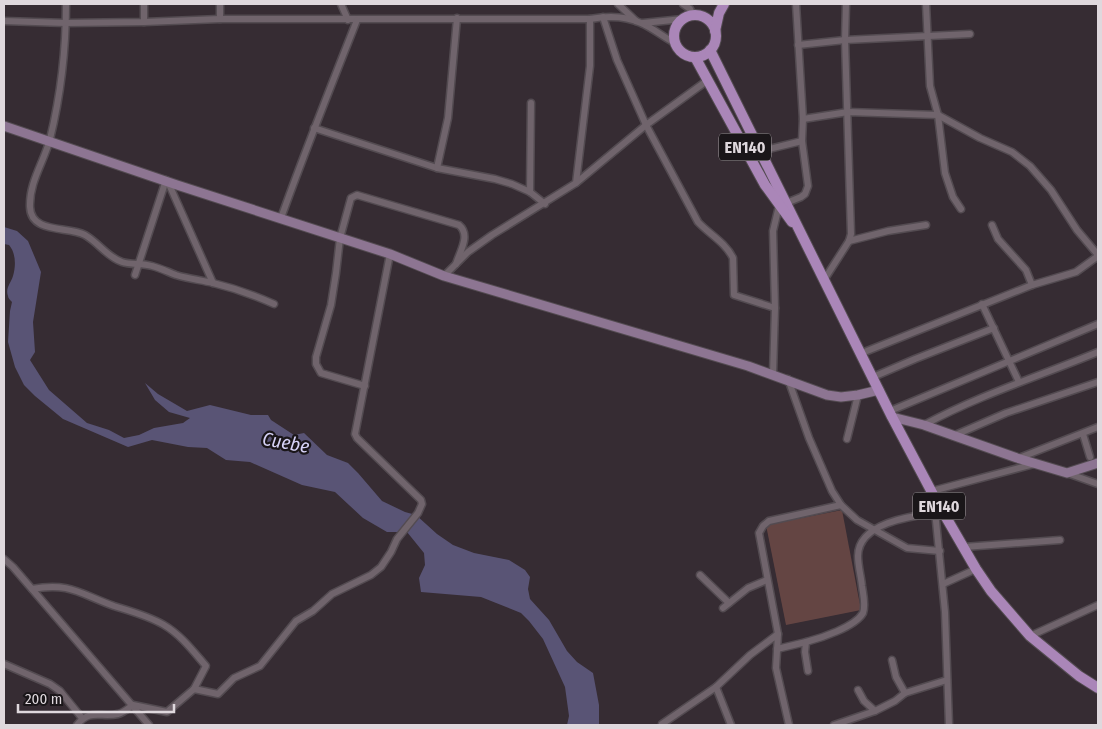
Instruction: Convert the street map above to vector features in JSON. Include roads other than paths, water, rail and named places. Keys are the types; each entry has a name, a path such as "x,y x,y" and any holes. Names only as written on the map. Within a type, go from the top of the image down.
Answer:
{"main road":[{"path":"675,43 675,30 682,20 704,14 724,4"},
{"path":"696,57 706,53 714,44 719,13 724,4"},
{"path":"695,16 706,18 712,24 715,32"},
{"name":"EN140","path":"675,43 683,53 696,57 765,185 783,204"},
{"name":"EN140","path":"710,50 761,151 783,204 801,232 891,414 976,568 991,590 1030,636 1079,676 1098,688"},
{"path":"4,126 390,254 444,276 773,374 826,395 841,397 880,390"},
{"path":"891,414 1034,464 1067,473 1098,463"}],"street":[{"path":"66,4 65,57 60,97 50,142 32,186 30,208 32,217 38,224 85,235 103,251 123,262 153,266 177,275 248,293 274,304"},
{"path":"144,4 144,22"},
{"path":"220,4 220,19"},
{"path":"341,4 348,20"},
{"path":"618,4 639,22 675,43"},
{"path":"683,4 695,16"},
{"path":"773,374 775,308 773,231 783,204 805,194 808,186 802,141 803,119 796,4"},
{"path":"824,280 849,241 851,234 845,40 848,4"},
{"path":"926,4 930,86 938,115 946,173 953,197 961,209"},
{"path":"4,21 66,23 220,19 590,19 603,16 639,22 682,20"},
{"path":"603,16 617,60 646,125 698,222 712,233 730,252 733,258 734,295 775,308"},
{"path":"437,168 448,118 457,18"},
{"path":"576,184 590,66 590,19"},
{"path":"281,218 314,128 340,67 356,20"},
{"path":"798,45 845,40 970,34"},
{"path":"444,276 468,252 510,223 576,184 646,125 708,80"},
{"path":"530,192 531,103"},
{"path":"803,119 848,112 938,115 980,138 1012,152 1030,166 1052,190 1078,230 1098,255 1076,272 1032,285 862,353"},
{"path":"314,128 437,168 512,184 530,192 545,204"},
{"path":"761,151 802,141"},
{"path":"135,275 167,181"},
{"path":"167,181 214,283"},
{"path":"365,386 321,372 316,364 331,305 340,238 351,198 357,195 459,225 465,232 465,237 456,264"},
{"path":"849,241 888,231 926,225"},
{"path":"992,225 998,239 1026,270 1032,285"},
{"path":"194,689 218,694 234,678 260,666 296,621 313,611 332,594 371,575 381,567 397,539 418,513 422,504 421,500 355,434 390,254"},
{"path":"982,304 1019,382"},
{"path":"891,414 1098,324"},
{"path":"873,377 915,358 994,328"},
{"path":"924,425 947,412 1098,352"},
{"path":"788,379 813,447 832,491 841,505 857,520 907,548 940,550"},
{"path":"953,436 1006,413 1098,382"},
{"path":"847,439 858,395"},
{"path":"1017,458 1098,427"},
{"path":"1083,434 1090,457"},
{"path":"949,725 943,584 934,495 1034,464"},
{"path":"1067,473 1098,484"},
{"path":"789,725 776,668 778,634 759,533 762,526 769,521 841,505"},
{"path":"777,649 818,639 857,621 864,611 857,554 863,539 874,528 916,515 935,513"},
{"path":"964,547 1060,540"},
{"path":"4,558 13,566 149,725"},
{"path":"943,584 976,568"},
{"path":"700,575 729,603"},
{"path":"722,608 748,588 767,580"},
{"path":"32,589 57,586 80,591 163,625 189,646 206,666 194,689 167,712 133,706 119,714 90,714 82,718 77,725"},
{"path":"1030,636 1098,605"},
{"path":"662,724 716,687 750,655 778,634"},
{"path":"806,642 805,652 808,671"},
{"path":"892,660 896,677 905,692"},
{"path":"4,664 50,684 66,697 82,718"},
{"path":"834,725 875,711 895,701 905,692 947,680"},
{"path":"716,687 731,725"},
{"path":"858,690 864,701 875,711"}],"water":[{"name":"Cuebe","path":"4,227 17,231 28,241 41,272 33,322 35,352 30,360 49,390 87,423 109,430 124,438 139,435 154,428 183,423 190,418 169,412 155,400 145,383 158,394 187,411 210,405 251,415 268,415 271,420 294,435 304,433 327,455 348,463 382,501 416,515 437,534 453,545 474,553 509,560 525,570 530,577 528,589 530,599 549,620 567,651 577,662 593,673 599,705 599,725 567,725 569,716 565,687 543,639 521,613 481,597 421,592 419,578 425,565 424,553 407,532 387,532 363,518 335,492 302,485 250,462 226,460 207,448 188,447 152,440 128,447 63,419 35,396 24,385 15,367 8,342 12,302 8,298 7,290 13,276 15,264 11,248 9,245 4,244"}]}
